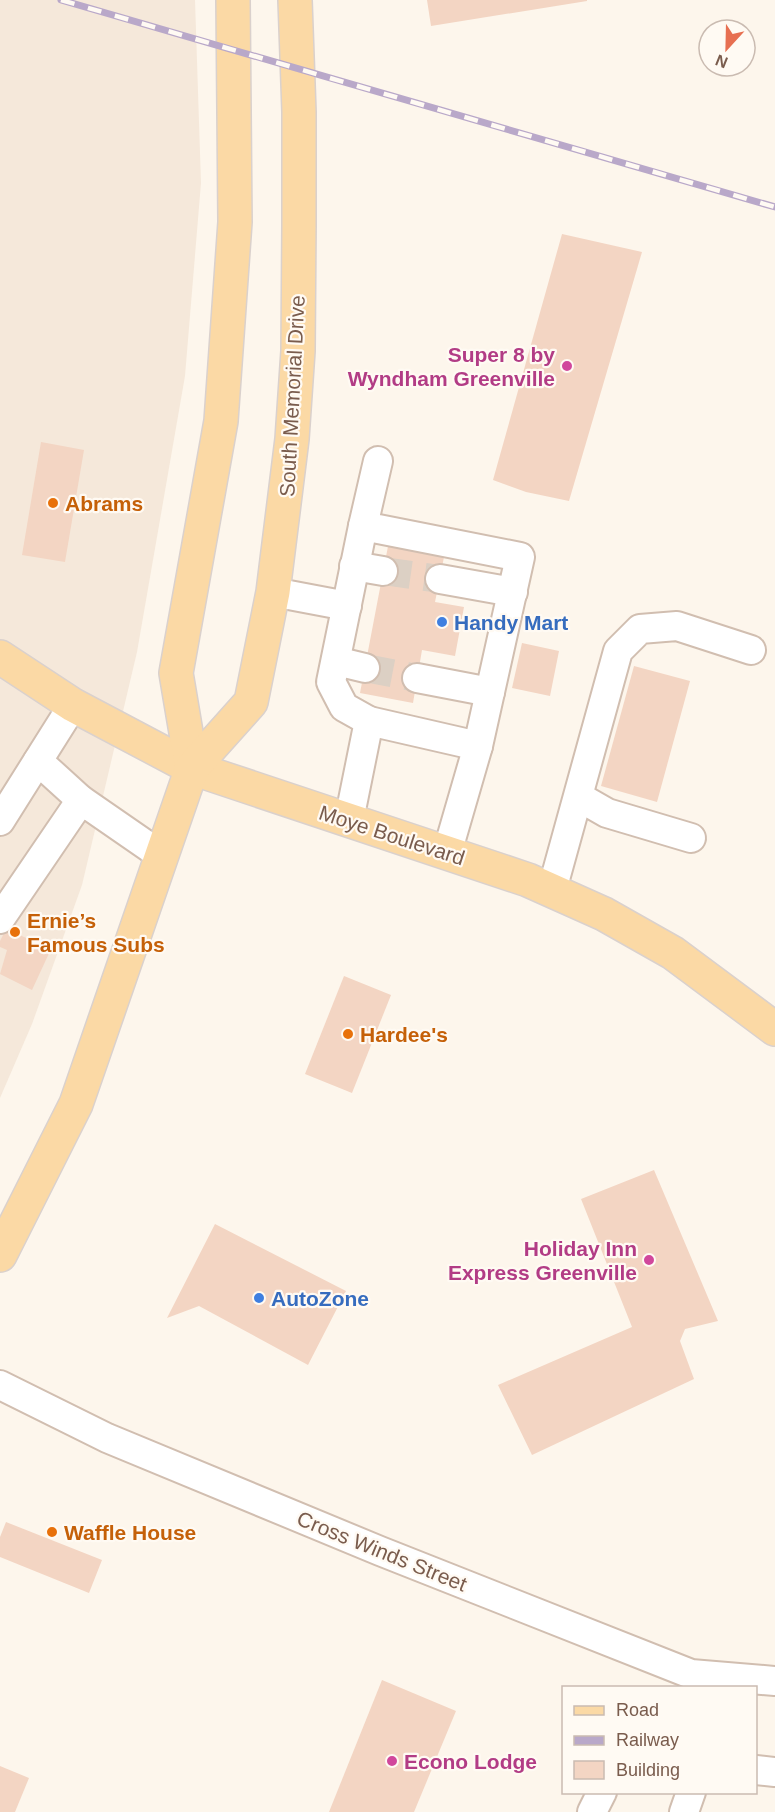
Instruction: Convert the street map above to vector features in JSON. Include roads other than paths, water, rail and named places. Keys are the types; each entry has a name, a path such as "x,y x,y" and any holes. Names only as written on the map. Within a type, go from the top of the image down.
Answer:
{"main road":[{"name":"South Memorial Drive","path":"192,768 176,673 221,421 235,222 233,0"},
{"name":"South Memorial Drive","path":"0,1254 76,1104 192,768 251,702 273,592 292,439 298,351 299,112 295,0"},
{"name":"Moye Boulevard","path":"0,657 73,705 192,768 552,890 604,914 673,953 775,1029"}],"street":[{"path":"378,460 331,682 344,707 369,722 478,746"},
{"path":"363,526 520,557 478,746 447,853"},
{"path":"354,566 383,571"},
{"path":"440,579 513,592"},
{"path":"273,592 347,606"},
{"path":"552,890 618,651 640,629 677,626 751,650"},
{"path":"336,661 365,668"},
{"path":"417,678 490,692"},
{"path":"0,821 73,705"},
{"path":"349,820 369,722"},
{"path":"38,761 81,801 162,856"},
{"path":"579,797 607,813 691,838"},
{"path":"0,919 81,801"},
{"name":"Cross Winds Street","path":"0,1385 98,1434 380,1551 691,1674 775,1681"},
{"path":"757,1770 775,1772"},
{"path":"592,1812 601,1794"},
{"path":"684,1812 690,1794"}],"tunnel":[{"path":"383,571 440,579"},
{"path":"365,668 417,678"}],"railway":[{"path":"61,0 775,207"}],"place":[{"name":"Super 8 by Wyndham Greenville","path":"567,366"},
{"name":"Abrams","path":"53,503"},
{"name":"Handy Mart","path":"442,622"},
{"name":"Ernie’s Famous Subs","path":"15,932"},
{"name":"Hardee's","path":"348,1034"},
{"name":"Holiday Inn Express Greenville","path":"649,1260"},
{"name":"AutoZone","path":"259,1298"},
{"name":"Waffle House","path":"52,1532"},
{"name":"Econo Lodge","path":"392,1761"}]}
